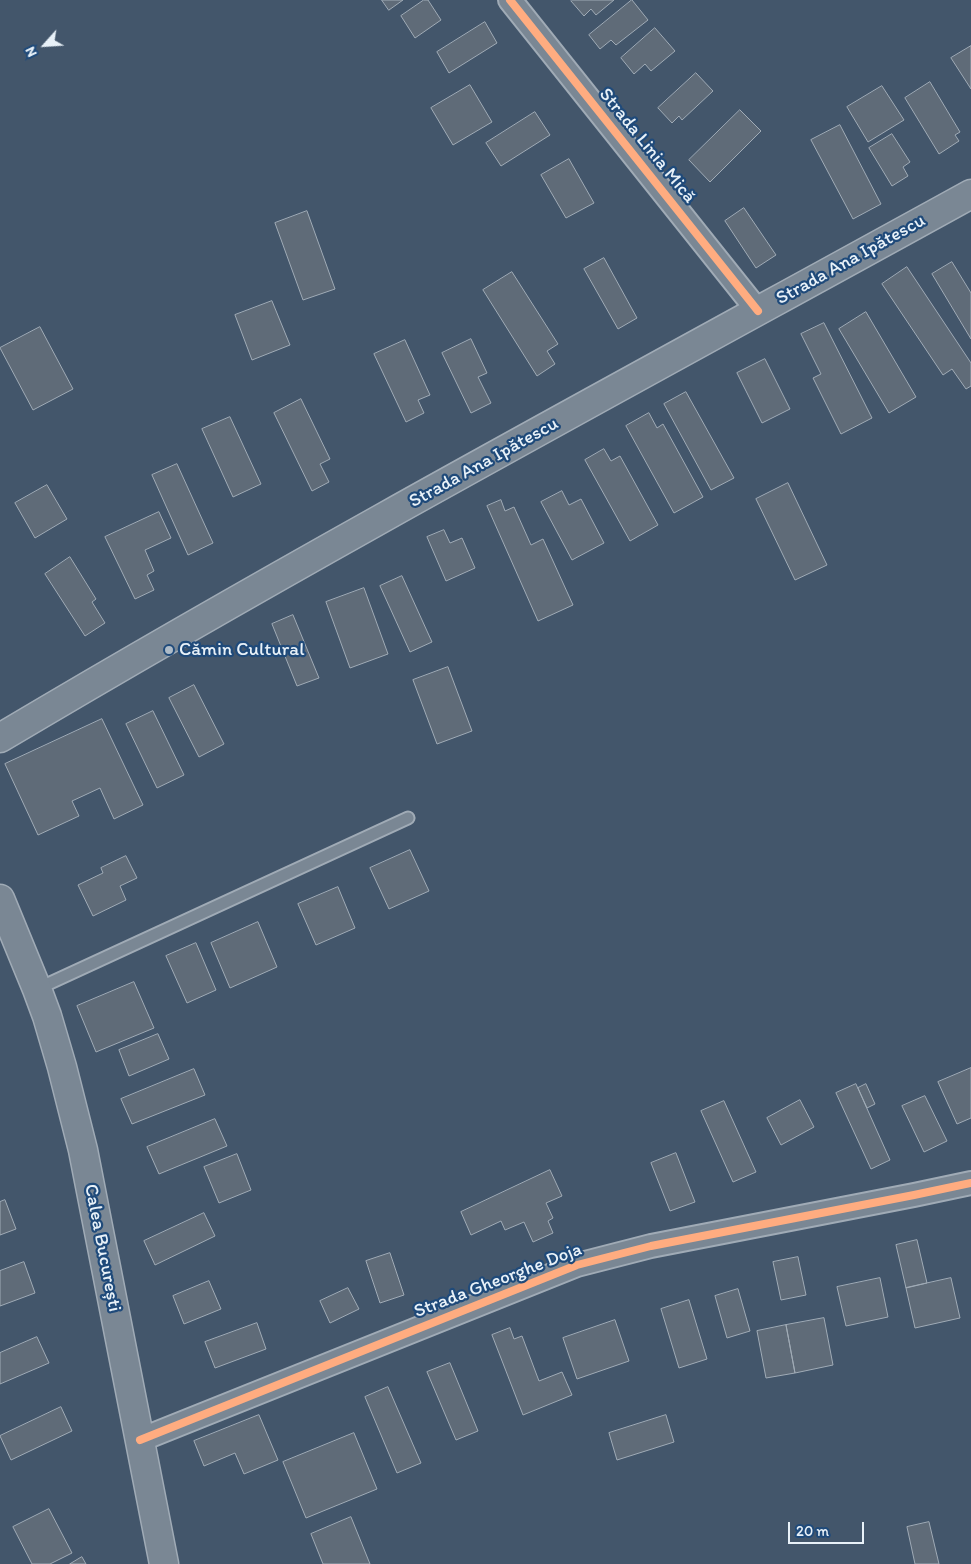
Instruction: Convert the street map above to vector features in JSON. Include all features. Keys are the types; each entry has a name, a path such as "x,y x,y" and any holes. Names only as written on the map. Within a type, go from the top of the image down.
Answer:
{"main road":[{"name":"Strada Ana Ipătescu","path":"0,738 338,543 971,194"},
{"name":"Calea București","path":"0,899 37,989 62,1067 83,1150 164,1564"},
{"name":"Calea București","path":"0,915 16,939"}],"street":[{"name":"Strada Linia Mică","path":"510,0 758,311"},
{"name":"Strada Gheorghe Doja","path":"140,1440 577,1265 651,1246 914,1196 971,1183"}],"lane":[{"path":"37,989 408,818"}],"building":[{"path":"382,0 403,0 389,10"},
{"path":"424,0 428,0 441,20 415,38 401,16"},
{"path":"572,0 614,0 596,15 591,9 584,16"},
{"path":"632,0 648,20 616,45 611,40 600,49 589,35"},
{"path":"485,22 497,43 449,73 437,52"},
{"path":"655,28 675,51 651,71 645,64 634,74 621,58"},
{"path":"971,46 971,89 951,58"},
{"path":"696,73 713,91 682,120 679,116 672,123 658,108"},
{"path":"930,82 960,132 955,135 959,141 939,154 905,98"},
{"path":"470,85 492,122 453,145 431,108"},
{"path":"882,86 904,120 868,142 847,107"},
{"path":"740,110 761,131 710,182 689,160"},
{"path":"535,112 550,135 501,166 486,143"},
{"path":"840,125 881,204 853,219 811,140"},
{"path":"892,134 910,162 903,167 908,176 892,186 869,148"},
{"path":"569,159 594,203 566,218 541,175"},
{"path":"744,208 776,255 756,268 725,221"},
{"path":"307,211 335,289 303,300 275,223"},
{"path":"604,258 637,318 618,329 584,269"},
{"path":"952,262 971,293 971,339 932,274"},
{"path":"907,267 971,363 971,386 966,389 952,369 943,375 882,284"},
{"path":"512,272 558,344 547,351 555,364 537,376 483,290"},
{"path":"272,301 290,345 252,360 235,315"},
{"path":"866,312 916,397 889,413 839,329"},
{"path":"824,323 872,418 841,434 813,378 821,374 801,334"},
{"path":"40,327 73,389 33,410 0,348"},
{"path":"471,339 487,373 478,377 491,403 471,413 442,353"},
{"path":"405,340 430,395 418,400 424,413 406,422 374,354"},
{"path":"765,359 790,409 762,423 737,373"},
{"path":"686,392 734,478 711,490 664,404"},
{"path":"301,399 330,459 320,464 329,482 312,491 274,413"},
{"path":"649,413 657,428 663,424 703,497 674,513 626,426"},
{"path":"230,417 261,484 233,497 202,429"},
{"path":"604,449 611,461 620,456 658,525 630,541 585,460"},
{"path":"177,464 213,543 188,555 152,475"},
{"path":"788,483 827,565 795,580 756,499"},
{"path":"47,485 67,519 35,538 15,503"},
{"path":"562,491 569,505 581,499 604,543 572,560 541,502"},
{"path":"501,500 505,511 514,507 531,545 543,539 573,605 538,621 487,506"},
{"path":"159,512 171,538 145,550 154,571 147,575 154,590 135,599 105,537"},
{"path":"444,530 450,543 462,538 475,568 446,581 427,537"},
{"path":"70,557 96,599 92,602 105,623 85,636 45,574"},
{"path":"402,576 432,642 410,652 380,586"},
{"path":"364,588 388,654 350,668 326,602"},
{"path":"293,615 319,678 297,686 272,624"},
{"path":"448,667 472,731 437,744 413,680"},
{"path":"194,685 224,744 199,757 169,698"},
{"path":"153,711 184,775 157,788 126,724"},
{"path":"102,719 143,805 114,819 100,788 72,801 79,816 38,835 5,764"},
{"path":"410,850 429,891 389,909 370,868"},
{"path":"126,856 137,878 120,886 126,900 93,916 78,885 103,873 101,868"},
{"path":"338,887 355,928 316,945 298,904"},
{"path":"258,922 277,967 230,988 211,943"},
{"path":"196,943 216,990 187,1003 166,956"},
{"path":"134,982 154,1028 96,1052 77,1006"},
{"path":"158,1034 169,1059 129,1076 119,1050"},
{"path":"971,1068 971,1118 957,1124 938,1082"},
{"path":"194,1069 205,1095 132,1124 121,1099"},
{"path":"856,1084 890,1160 871,1169 836,1093"},
{"path":"866,1084 875,1104 867,1108 858,1088"},
{"path":"925,1096 947,1141 924,1152 902,1106"},
{"path":"800,1100 814,1127 781,1145 767,1118"},
{"path":"724,1101 756,1172 733,1182 701,1111"},
{"path":"215,1119 227,1146 159,1174 147,1147"},
{"path":"676,1153 695,1202 670,1211 651,1163"},
{"path":"237,1154 251,1190 219,1203 204,1167"},
{"path":"550,1170 562,1196 546,1203 553,1218 548,1221 553,1233 533,1242 524,1222 505,1230 501,1221 471,1235 461,1212"},
{"path":"5,1200 16,1229 0,1235 0,1202"},
{"path":"204,1213 215,1236 155,1265 144,1241"},
{"path":"917,1240 927,1283 906,1288 896,1245"},
{"path":"390,1253 404,1295 380,1303 366,1261"},
{"path":"798,1257 806,1295 781,1300 773,1262"},
{"path":"24,1262 35,1293 0,1306 0,1271"},
{"path":"880,1278 888,1317 846,1326 837,1287"},
{"path":"951,1278 960,1318 915,1328 906,1288"},
{"path":"209,1281 221,1309 184,1324 173,1296"},
{"path":"348,1288 359,1309 330,1323 320,1301"},
{"path":"738,1289 750,1331 727,1338 715,1296"},
{"path":"689,1300 707,1359 679,1368 661,1309"},
{"path":"824,1318 833,1365 795,1373 786,1325"},
{"path":"615,1320 629,1361 577,1379 563,1338"},
{"path":"257,1323 266,1349 215,1368 205,1342"},
{"path":"786,1325 795,1373 766,1378 757,1331"},
{"path":"510,1328 514,1339 522,1336 539,1381 562,1372 572,1395 523,1415 492,1335"},
{"path":"37,1337 49,1363 0,1384 0,1353"},
{"path":"450,1363 478,1431 456,1440 427,1372"},
{"path":"388,1387 421,1463 397,1473 365,1397"},
{"path":"61,1407 72,1431 11,1460 0,1436"},
{"path":"259,1415 278,1460 244,1474 235,1453 204,1466 194,1441"},
{"path":"666,1415 674,1442 617,1460 609,1433"},
{"path":"354,1433 377,1489 306,1518 283,1462"},
{"path":"49,1509 72,1553 50,1564 32,1564 13,1527"},
{"path":"351,1517 370,1564 323,1564 311,1534"},
{"path":"929,1522 939,1564 915,1564 907,1527"},
{"path":"82,1557 86,1564 70,1564"}],"cycle path":[{"path":"510,0 758,311"},
{"path":"140,1440 577,1265 651,1246 971,1183"}],"place":[{"name":"Cămin Cultural","path":"169,650"}]}
